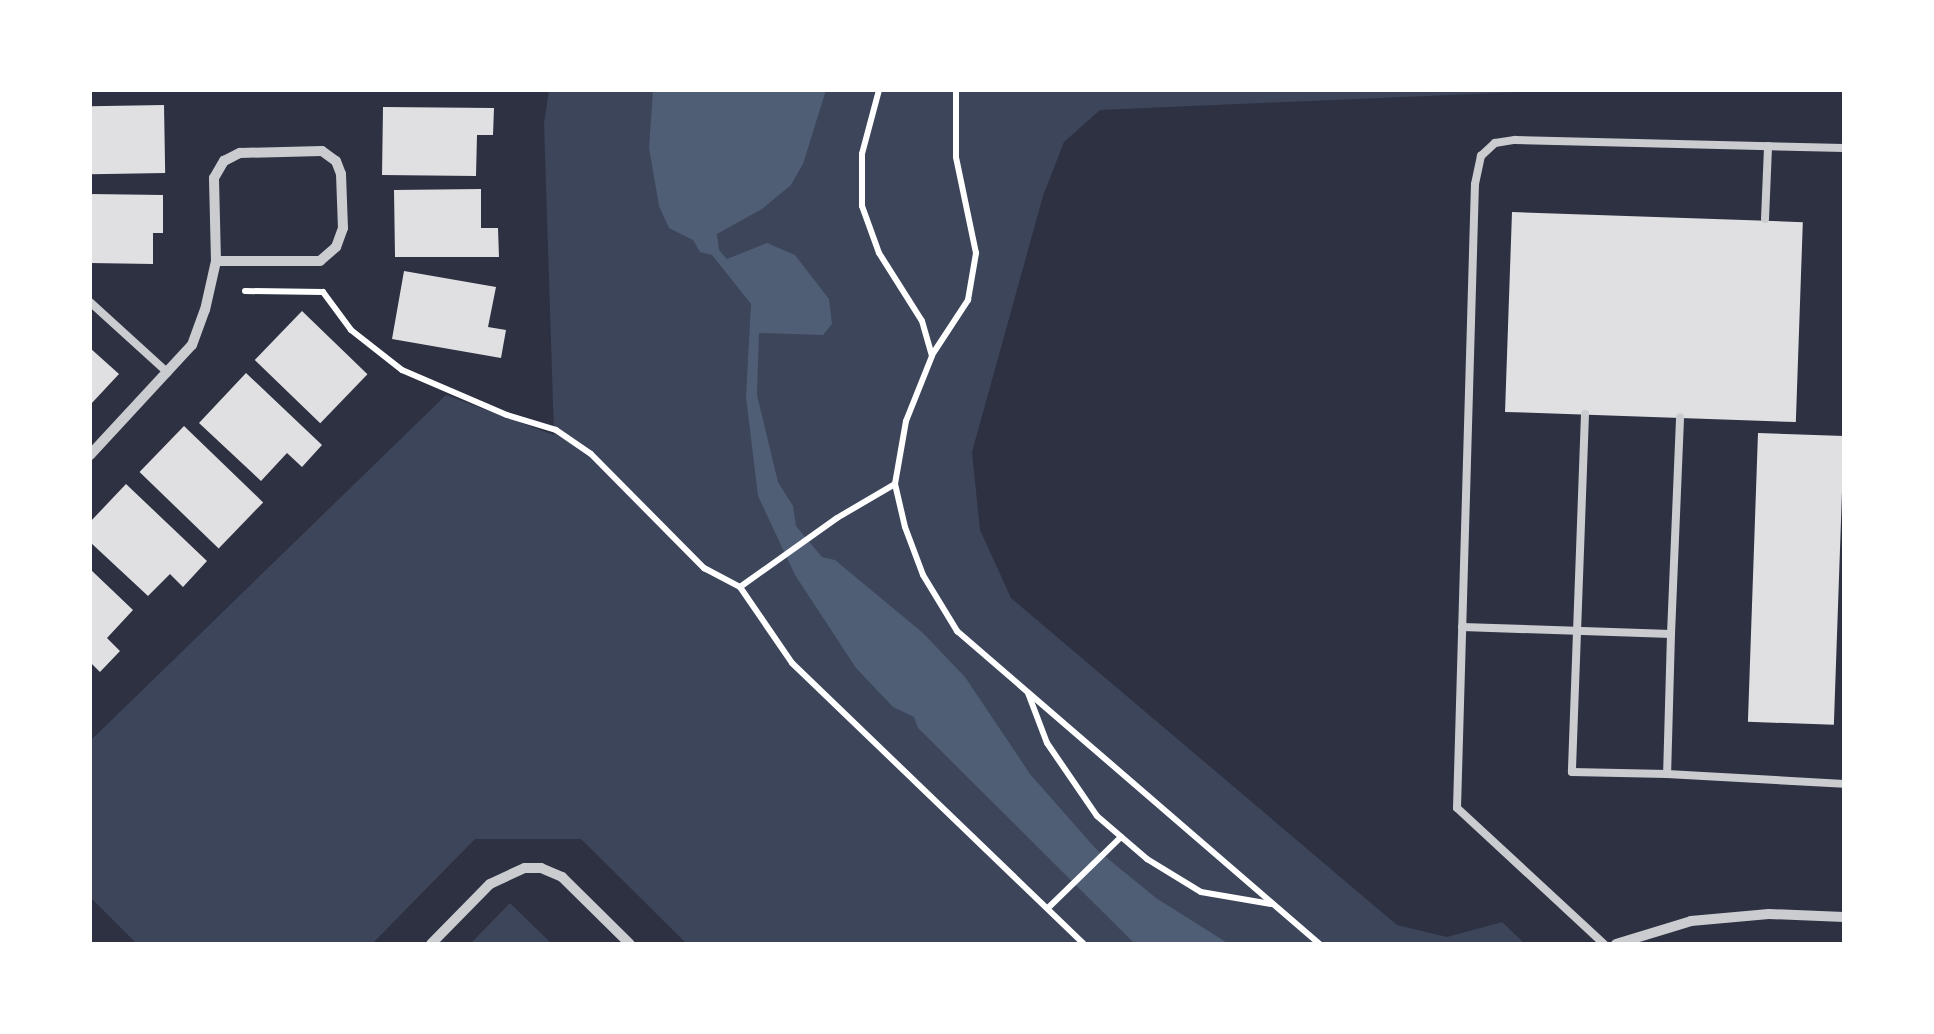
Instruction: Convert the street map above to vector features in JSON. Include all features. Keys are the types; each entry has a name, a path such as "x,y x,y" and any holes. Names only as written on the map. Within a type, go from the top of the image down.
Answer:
{"street":[{"path":"90,455 192,345 206,310 216,262 213,191 224,161 240,153 322,151 336,161 341,174 343,228 336,247 320,261 216,262"},
{"path":"431,944 490,884 524,868 541,868 562,877 630,944"},
{"path":"1616,944 1691,921 1770,914 1844,917"}],"lane":[{"path":"1604,944 1458,808 1475,184 1481,156 1495,144 1515,140 1844,148"},
{"path":"1766,219 1768,146"},
{"path":"90,302 169,374"},
{"path":"1585,414 1572,772 1844,784"},
{"path":"1667,774 1680,416"},
{"path":"1462,627 1671,634"}],"path":[{"path":"879,90 862,154 862,206 880,254 922,321 932,356"},
{"path":"956,90 956,156 976,254 968,300 932,356 906,421 895,484 904,527 939,606 957,631 1320,944"},
{"path":"245,291 323,292 351,330 402,370 507,415 556,430 591,454 704,568 740,587 792,663 1084,944"},
{"path":"740,587 836,518 895,484"},
{"path":"1028,692 1047,743 1097,816 1121,837 1201,892 1275,905"},
{"path":"1048,908 1121,837"}],"shaded area":[{"path":"549,90 1566,90 1100,110 1064,142 1043,196 972,452 980,530 1011,598 1397,925 1447,937 1502,922 1525,944 687,944 581,839 475,839 372,944 137,944 90,897 90,741 446,395 554,435 544,123"},
{"path":"653,90 826,90 803,164 791,185 762,209 717,234 719,250 727,259 767,243 795,255 829,299 832,324 823,335 759,333 757,395 778,482 793,506 796,526 822,557 835,560 923,633 965,677 1030,774 1096,849 1156,898 1229,944 1135,944 918,728 914,717 893,707 856,668 795,575 758,496 746,397 751,304 712,255 700,252 693,240 669,228 659,206 649,148"},
{"path":"510,903 552,944 470,944"}],"building":[{"path":"164,105 165,173 91,174 90,106"},
{"path":"383,107 494,108 493,135 477,135 476,176 382,175"},
{"path":"481,189 481,228 498,228 499,257 395,257 394,190"},
{"path":"90,194 163,195 163,233 153,233 153,264 90,263"},
{"path":"1512,212 1803,222 1796,422 1505,412"},
{"path":"404,271 496,287 488,327 506,330 501,358 392,339"},
{"path":"302,311 367,374 320,423 255,360"},
{"path":"90,348 119,374 90,405"},
{"path":"246,373 322,445 302,467 287,453 261,481 199,423"},
{"path":"184,426 263,502 219,548 140,472"},
{"path":"1758,433 1844,436 1834,725 1748,722"},
{"path":"126,484 207,561 183,587 170,574 148,596 90,542 90,522"},
{"path":"90,569 133,610 107,638 120,651 100,672 90,662"}]}
